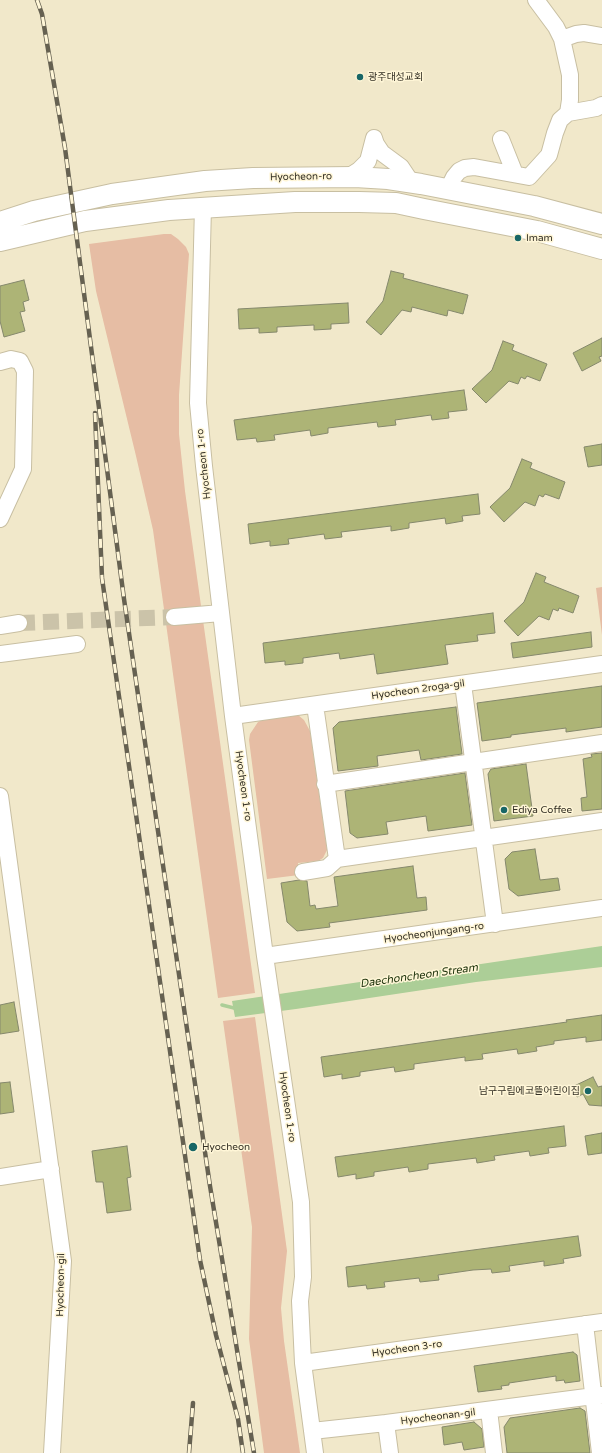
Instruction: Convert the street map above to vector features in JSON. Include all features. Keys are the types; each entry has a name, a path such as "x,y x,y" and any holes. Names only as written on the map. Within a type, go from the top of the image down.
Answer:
{"main road":[{"name":"Hyocheon-ro","path":"0,222 34,211 112,194 198,182 253,178 348,177 411,182 534,206 602,224"},
{"path":"0,241 84,221 170,210 295,202 359,202 396,203 537,232 602,249"}],"street":[{"path":"536,0 556,27 562,39 570,75 570,100 568,113"},
{"path":"562,39 584,33 602,36"},
{"path":"448,189 454,177 459,171 465,168 474,167 529,177 549,155 560,120 568,113 596,108 602,105"},
{"path":"348,177 359,170 368,161 374,138 382,153 401,166 411,182"},
{"path":"501,139 515,174"},
{"name":"Hyocheon 1-ro","path":"204,208 198,403 204,466 234,716 265,956 301,1202 303,1277 300,1301 303,1363"},
{"path":"0,362 11,359 20,361 25,371 23,469 0,519"},
{"path":"174,617 221,613"},
{"path":"0,626 19,623"},
{"path":"0,654 77,644"},
{"name":"Hyocheon 2roga-gil","path":"234,716 602,664"},
{"path":"463,684 495,924"},
{"path":"315,705 325,784 337,859"},
{"path":"325,784 602,743"},
{"name":"Hyocheon-gil","path":"0,796 63,1261 52,1453"},
{"path":"303,872 327,868 337,859 602,820"},
{"name":"Hyocheonjungang-ro","path":"265,956 602,908"},
{"path":"0,1177 50,1169"},
{"name":"Hyocheon 3-ro","path":"303,1363 602,1322"},
{"path":"585,1324 597,1395 600,1453"},
{"path":"303,1363 315,1453"},
{"name":"Hyocheonan-gil","path":"312,1431 490,1410 597,1395"},
{"name":"Hyocheonan-gil","path":"490,1410 494,1453"},
{"name":"Hyocheonan-gil","path":"386,1423 390,1453"}],"shaded area":[{"path":"171,234 178,239 186,247 189,254 179,395 179,434 185,491 255,993 218,998 153,530 96,291 89,244"},
{"path":"602,587 602,635 596,588"},
{"path":"298,715 304,720 310,731 327,850 323,858 318,861 298,863 299,875 267,879 249,740 250,734 258,722 264,719"},
{"path":"255,1017 287,1251 281,1308 284,1341 300,1453 264,1453 249,1339 252,1227 223,1021"}],"water":[{"name":"Daechoncheon Stream","path":"602,946 602,967 476,982 235,1017 232,1001"}],"building":[{"path":"391,271 404,274 403,278 468,295 463,314 448,310 447,316 412,307 411,312 402,310 381,335 366,322 383,301"},
{"path":"24,280 29,300 23,302 25,311 20,312 25,331 4,337 0,321 0,286"},
{"path":"348,303 349,323 331,324 331,329 314,330 314,325 277,327 277,332 259,333 259,328 239,329 238,309"},
{"path":"602,338 602,356 599,357 601,361 582,371 573,353"},
{"path":"503,341 514,345 512,350 547,364 540,381 527,376 525,379 521,377 518,384 509,381 486,403 472,389 492,370"},
{"path":"464,390 467,410 448,412 449,418 432,420 431,415 395,420 396,425 378,427 377,422 328,428 328,433 311,436 310,430 274,435 275,440 257,442 256,438 237,440 234,420"},
{"path":"602,444 602,465 588,467 584,447"},
{"path":"522,459 532,463 530,468 565,482 559,499 545,494 543,497 539,495 535,506 525,502 504,522 490,507 510,488"},
{"path":"478,494 480,514 462,516 463,521 446,524 445,518 409,523 409,528 391,531 391,526 341,532 342,537 325,539 324,534 288,539 289,544 270,546 270,541 250,544 248,524"},
{"path":"536,573 546,577 544,582 579,596 573,613 559,608 558,611 553,609 549,620 539,616 518,636 504,621 524,602"},
{"path":"493,613 495,633 477,635 478,641 445,645 448,664 377,674 374,654 340,659 339,653 303,658 303,663 285,665 285,661 265,663 263,643"},
{"path":"591,632 592,647 513,658 511,643"},
{"path":"602,686 602,727 566,732 566,728 511,735 511,737 482,741 477,703"},
{"path":"456,707 462,754 421,760 419,750 377,756 378,766 338,771 333,728 339,722"},
{"path":"602,753 602,809 582,811 581,798 587,797 583,759 592,757 591,754"},
{"path":"526,764 533,816 494,821 488,774 491,769"},
{"path":"465,773 472,825 428,831 426,816 386,822 388,834 357,838 350,833 345,791"},
{"path":"535,849 540,880 558,878 560,890 518,896 509,889 505,859 512,852"},
{"path":"413,866 417,898 426,897 427,910 329,923 330,927 297,931 287,922 281,883 299,880 307,881 310,906 315,905 316,909 338,906 334,877"},
{"path":"14,1002 19,1031 0,1034 0,1005"},
{"path":"602,1015 602,1040 586,1042 586,1037 554,1041 554,1044 536,1047 537,1051 518,1054 517,1049 482,1054 483,1059 465,1061 465,1057 414,1064 414,1069 395,1072 394,1067 360,1072 360,1076 342,1079 342,1074 324,1077 321,1057 567,1022 566,1020"},
{"name":"남구구립에코뜰어린이집","path":"593,1077 598,1087 602,1086 602,1106 589,1105 583,1094 577,1097 572,1087"},
{"path":"10,1082 14,1112 0,1114 0,1083"},
{"path":"564,1126 566,1146 548,1148 549,1153 530,1156 529,1151 494,1156 495,1160 477,1163 476,1158 428,1164 428,1169 409,1172 408,1167 374,1172 374,1176 356,1179 356,1174 338,1177 335,1157"},
{"path":"602,1133 602,1153 588,1155 585,1136"},
{"path":"127,1146 131,1177 127,1178 131,1210 107,1213 103,1182 96,1182 92,1151"},
{"path":"578,1236 581,1256 563,1259 564,1263 544,1266 544,1261 509,1266 510,1271 492,1273 491,1269 473,1270 438,1275 439,1280 420,1282 419,1278 384,1282 385,1287 367,1289 366,1285 348,1287 346,1267"},
{"path":"573,1352 577,1355 580,1381 565,1383 564,1380 556,1381 556,1376 509,1383 509,1385 501,1386 502,1389 478,1392 474,1366"},
{"path":"580,1408 585,1411 590,1453 507,1453 504,1427 510,1418"},
{"path":"474,1422 482,1429 484,1447 464,1450 462,1442 444,1445 442,1427"}],"waterway":[{"path":"222,1005 238,1009"}],"tunnel":[{"path":"19,623 174,617"}],"railway":[{"path":"37,0 42,14 65,148 124,599 210,1186 254,1453"},
{"path":"95,413 102,578 200,1260 216,1335 238,1419 243,1453"},
{"path":"189,1453 193,1403"}],"place":[{"name":"광주대성교회","path":"360,77"},
{"name":"Imam","path":"518,238"},
{"name":"Ediya Coffee","path":"504,810"},
{"name":"남구구립에코뜰어린이집","path":"588,1091"},
{"name":"Hyocheon","path":"193,1147"}]}
